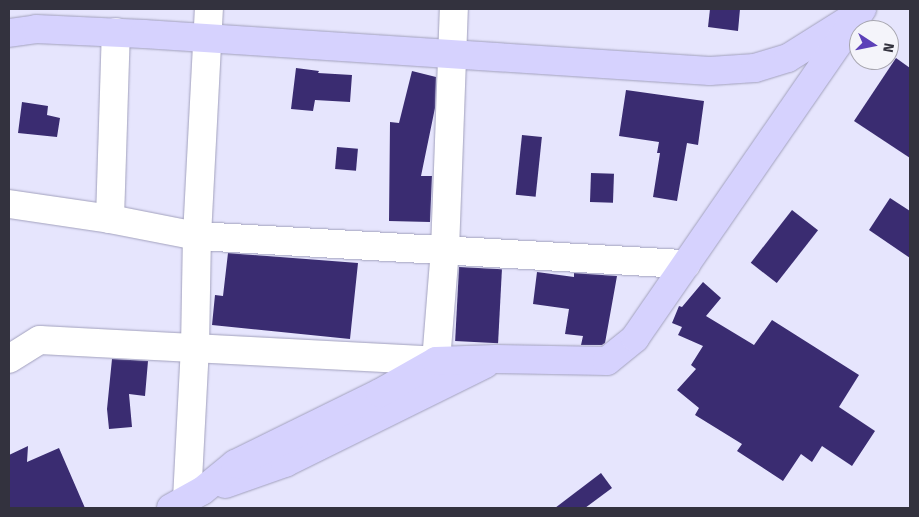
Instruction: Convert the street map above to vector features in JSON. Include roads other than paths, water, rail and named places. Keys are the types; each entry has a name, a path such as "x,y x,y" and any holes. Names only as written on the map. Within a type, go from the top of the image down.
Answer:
{"main road":[{"path":"9,34 36,29 116,32 710,71 755,68 788,58 861,11"},
{"path":"186,499 235,464 380,393 436,361 496,359 608,361 635,338 861,11"},
{"path":"186,499 285,463 441,384 496,359"}],"street":[{"path":"186,499 196,348 197,236 209,9"},
{"path":"9,359 40,340 436,361 445,250 454,9"},
{"path":"110,219 116,32"},
{"path":"9,204 110,219 197,236 686,264"}]}
